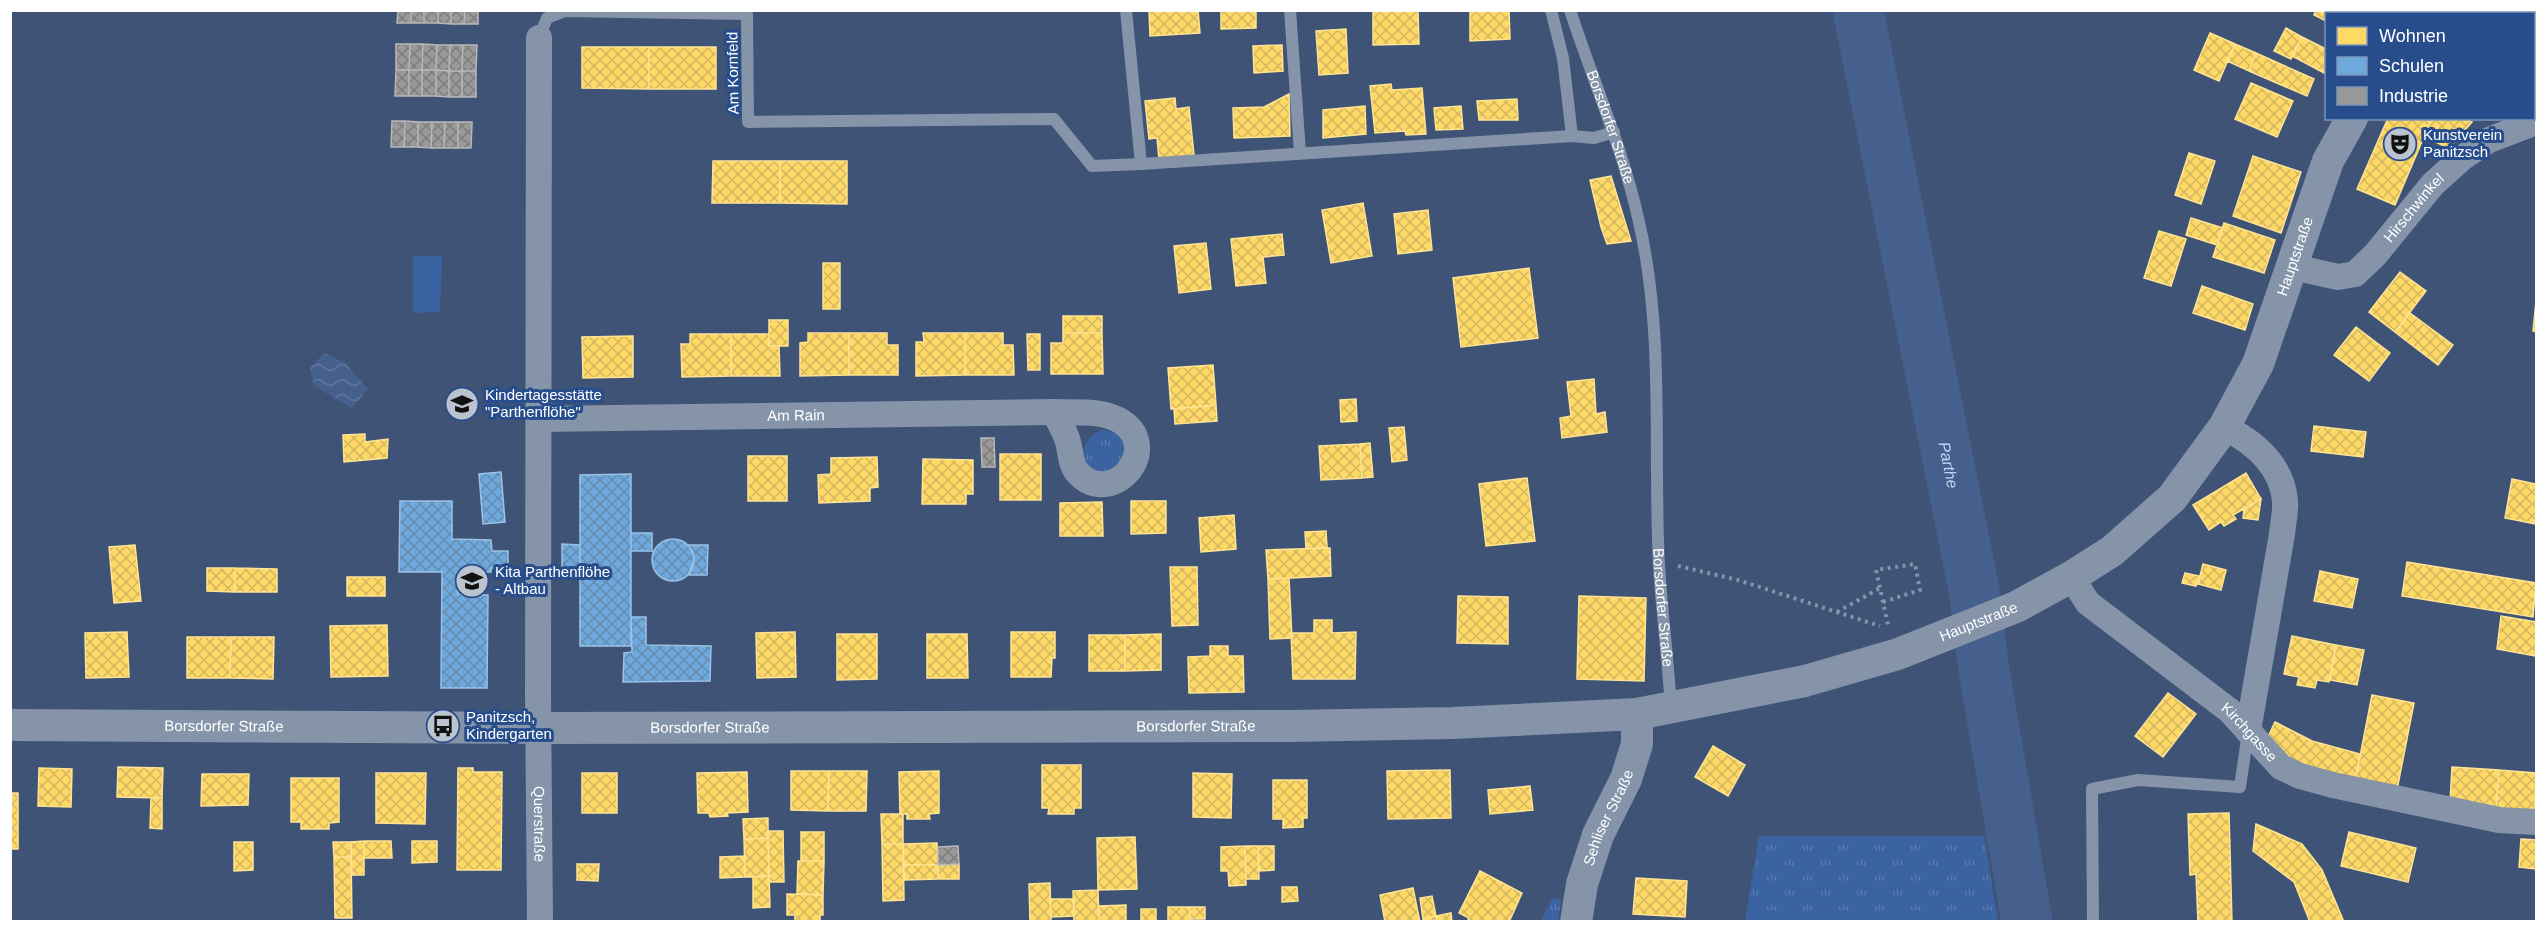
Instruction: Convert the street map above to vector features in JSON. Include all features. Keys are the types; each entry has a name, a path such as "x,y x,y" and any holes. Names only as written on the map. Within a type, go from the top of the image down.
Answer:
{"street":[{"path":"539,38 539,728"},
{"name":"Hauptstraße","path":"1671,708 1805,681 1898,654 2016,608 2112,552 2172,498 2224,427 2258,364 2328,161 2351,120"},
{"name":"Hirschwinkel","path":"2293,267 2338,277 2355,274 2375,255 2433,184 2462,158 2489,140 2536,122"},
{"name":"Am Rain","path":"540,419 1054,412"},
{"path":"2224,427 2263,453 2280,477 2285,502 2282,534 2248,731"},
{"name":"Kirchgasse","path":"2071,578 2088,603 2230,711 2281,767 2300,776 2499,820 2536,822"},
{"name":"Borsdorfer Straße","path":"10,725 539,728 1290,726 1551,720 1637,714 1671,708"},
{"name":"Sehliser Straße","path":"1576,921 1582,884 1598,835 1626,779 1637,744 1637,714"},
{"name":"Querstraße","path":"539,728 540,921"}],"lane":[{"path":"1126,10 1140,164 1572,136 1594,138 1614,132"},
{"path":"1290,10 1300,153"},
{"path":"1551,10 1563,57 1572,136"},
{"name":"Borsdorfer Straße","path":"1569,10 1592,78 1614,132 1640,222 1655,350 1659,566 1671,708"},
{"name":"Am Kornfeld","path":"539,38 547,18 565,11 747,14 748,122 1053,119 1092,166 1140,164"},
{"path":"2093,921 2092,789 2138,780 2240,788 2248,731"}],"path":[{"path":"1659,566 1692,568 1726,577 1888,629 1876,570 1915,564 1920,590 1883,602"},
{"path":"1837,613 1880,588"}],"green space":[{"path":"413,256 442,256 440,312 413,313"},
{"path":"1102,430 1117,435 1127,449 1123,465 1100,473 1086,464 1084,453 1089,439"},
{"path":"1759,836 1984,836 1998,921 1745,921"},
{"path":"1552,898 1561,900 1558,921 1541,921"}],"water":[{"path":"324,353 344,362 368,389 352,408 314,386 310,368"}],"building: Wohnen":[{"path":"1149,10 1198,10 1200,33 1150,36"},
{"path":"1221,10 1256,10 1256,28 1221,29"},
{"path":"1418,10 1419,44 1373,45 1373,11"},
{"path":"1470,10 1509,10 1510,39 1470,41"},
{"path":"2316,10 2362,10 2363,12 2325,12 2325,20 2314,15"},
{"path":"2432,10 2449,10 2448,12 2431,12"},
{"path":"2511,10 2536,10 2535,19 2535,12 2510,12"},
{"path":"2286,28 2302,37 2291,59 2274,51"},
{"path":"1346,29 1348,73 1319,75 1316,31"},
{"path":"2210,33 2235,44 2219,81 2194,70"},
{"path":"2302,37 2325,48 2325,73 2292,56"},
{"path":"2235,44 2256,53 2249,71 2227,61"},
{"path":"1282,45 1283,71 1254,73 1253,46"},
{"path":"582,47 649,47 649,89 582,88"},
{"path":"649,47 716,47 716,89 649,89"},
{"path":"2256,53 2314,79 2307,96 2249,71"},
{"path":"2251,83 2293,101 2277,137 2235,119"},
{"path":"1391,84 1392,90 1422,88 1426,134 1406,135 1405,131 1375,133 1370,86"},
{"path":"1289,94 1290,136 1234,138 1233,108 1264,107"},
{"path":"1175,98 1176,109 1189,107 1194,155 1159,159 1157,138 1149,139 1145,101"},
{"path":"1517,99 1518,120 1479,120 1477,101"},
{"path":"1365,106 1366,134 1323,138 1323,110"},
{"path":"1461,106 1463,129 1436,130 1434,108"},
{"path":"2387,120 2431,120 2395,205 2357,189"},
{"path":"2431,120 2472,122 2449,148 2424,137"},
{"path":"2189,153 2215,161 2201,204 2175,195"},
{"path":"2253,156 2301,172 2281,233 2233,216"},
{"path":"713,161 780,161 780,203 712,203"},
{"path":"780,161 847,161 847,204 780,203"},
{"path":"1611,176 1631,241 1607,244 1590,180"},
{"path":"1363,203 1372,256 1331,263 1322,210"},
{"path":"1428,210 1432,250 1398,254 1394,214"},
{"path":"2191,218 2223,228 2217,245 2186,235"},
{"path":"2224,223 2275,240 2264,273 2213,257"},
{"path":"2159,231 2186,239 2171,286 2144,278"},
{"path":"1282,234 1284,255 1263,257 1266,283 1236,286 1231,239"},
{"path":"1206,243 1211,289 1179,293 1174,246"},
{"path":"823,263 840,263 840,309 823,309"},
{"path":"1529,268 1538,338 1461,347 1453,278"},
{"path":"2400,272 2426,291 2395,332 2369,312"},
{"path":"2202,286 2253,304 2245,330 2193,313"},
{"path":"2536,301 2536,332 2533,331"},
{"path":"2410,313 2453,345 2438,365 2395,332"},
{"path":"1063,316 1102,316 1102,333 1063,333"},
{"path":"769,320 788,320 788,346 769,346"},
{"path":"2356,327 2390,353 2369,381 2334,355"},
{"path":"808,333 849,333 849,375 800,376 800,343 808,342"},
{"path":"849,333 887,333 887,345 898,345 898,375 849,375"},
{"path":"923,333 965,333 965,375 916,376 916,342 924,342"},
{"path":"965,333 1003,333 1003,345 1013,345 1014,375 965,375"},
{"path":"1063,333 1102,333 1103,374 1051,374 1051,343 1063,343"},
{"path":"690,334 731,334 731,376 682,377 681,344 690,344"},
{"path":"731,334 769,334 769,346 779,346 780,376 731,376"},
{"path":"1027,334 1040,334 1040,370 1028,370"},
{"path":"633,336 633,377 583,378 582,337"},
{"path":"1213,365 1216,405 1171,409 1168,368"},
{"path":"1594,379 1596,414 1605,412 1607,432 1562,438 1560,418 1571,416 1567,382"},
{"path":"1356,399 1357,421 1341,422 1340,400"},
{"path":"1216,405 1217,421 1175,424 1174,409"},
{"path":"2314,426 2366,432 2363,457 2311,451"},
{"path":"1404,427 1407,460 1392,462 1389,428"},
{"path":"365,434 365,442 388,439 387,458 344,462 343,435"},
{"path":"1370,443 1373,477 1362,478 1360,444"},
{"path":"1360,444 1362,478 1321,480 1319,446"},
{"path":"1000,454 1041,454 1041,500 1000,500"},
{"path":"748,456 787,456 787,501 748,501"},
{"path":"877,457 878,487 870,488 870,501 819,503 818,475 831,474 831,458"},
{"path":"923,459 973,460 973,494 966,494 966,504 922,504"},
{"path":"2246,473 2261,499 2233,515 2236,519 2224,526 2221,522 2209,530 2193,505"},
{"path":"1527,478 1535,541 1486,546 1479,484"},
{"path":"2512,479 2536,484 2536,524 2505,518"},
{"path":"2261,499 2258,520 2243,518 2244,509"},
{"path":"1131,501 1166,501 1166,533 1131,534"},
{"path":"1102,502 1103,536 1060,536 1060,503"},
{"path":"1234,515 1236,549 1201,552 1199,518"},
{"path":"1326,531 1327,547 1306,549 1305,532"},
{"path":"135,545 141,601 114,603 109,547"},
{"path":"1330,548 1331,576 1268,579 1266,550"},
{"path":"2407,562 2536,583 2533,617 2402,596"},
{"path":"2203,564 2226,570 2221,590 2198,584"},
{"path":"1170,567 1197,567 1198,625 1172,626"},
{"path":"207,568 235,568 235,592 207,591"},
{"path":"235,568 277,569 277,592 235,592"},
{"path":"2320,571 2358,579 2352,608 2314,601"},
{"path":"2185,573 2199,576 2196,586 2182,583"},
{"path":"347,577 385,577 385,596 347,596"},
{"path":"1289,578 1292,638 1270,639 1268,579"},
{"path":"1458,596 1508,597 1508,644 1457,643"},
{"path":"1579,596 1646,598 1644,681 1577,679"},
{"path":"2501,616 2536,622 2536,656 2497,649"},
{"path":"1314,620 1332,620 1332,633 1356,632 1355,679 1293,679 1291,633 1314,633"},
{"path":"387,625 388,676 331,677 330,626"},
{"path":"127,632 129,677 86,678 85,633"},
{"path":"795,632 796,677 757,678 756,633"},
{"path":"1011,632 1055,632 1055,658 1052,658 1051,677 1011,677"},
{"path":"837,634 877,634 877,679 837,680"},
{"path":"927,634 967,634 968,678 927,678"},
{"path":"1161,634 1161,670 1125,671 1125,635"},
{"path":"1089,635 1125,635 1125,671 1089,671"},
{"path":"2292,636 2336,645 2329,682 2317,680 2315,688 2297,685 2299,677 2284,674"},
{"path":"187,637 231,637 230,678 187,678"},
{"path":"231,637 274,637 273,679 230,678"},
{"path":"2336,645 2364,650 2357,685 2330,680"},
{"path":"1210,646 1228,646 1228,656 1243,656 1244,692 1189,693 1188,657 1210,656"},
{"path":"2168,693 2196,714 2163,757 2135,736"},
{"path":"2372,695 2414,703 2397,790 2355,782"},
{"path":"2275,722 2312,741 2360,754 2355,782 2299,766 2267,739"},
{"path":"1713,746 1745,765 1728,796 1695,777"},
{"path":"1042,765 1081,765 1081,808 1074,808 1074,814 1048,814 1049,808 1042,808"},
{"path":"118,767 163,768 162,798 117,797"},
{"path":"2452,767 2499,770 2496,808 2450,802"},
{"path":"39,768 72,769 71,807 38,806"},
{"path":"458,768 473,768 473,772 502,772 501,870 457,870"},
{"path":"1450,770 1451,818 1388,819 1387,771"},
{"path":"2499,770 2536,773 2535,811 2496,808"},
{"path":"791,771 829,771 828,811 791,810"},
{"path":"829,771 867,771 866,811 828,811"},
{"path":"939,771 939,813 929,814 930,819 907,819 907,814 900,814 899,772"},
{"path":"747,772 748,812 710,817 709,813 698,813 697,773"},
{"path":"376,773 426,773 425,824 376,823"},
{"path":"582,773 617,773 617,813 582,813"},
{"path":"1193,773 1232,774 1231,818 1193,817"},
{"path":"202,774 249,774 248,805 201,806"},
{"path":"291,778 339,778 339,822 329,823 329,829 301,829 301,822 291,822"},
{"path":"1273,780 1307,780 1307,818 1303,818 1303,827 1283,828 1283,819 1273,819"},
{"path":"1530,786 1533,810 1490,814 1488,790"},
{"path":"10,793 18,793 18,849 10,849"},
{"path":"151,798 162,798 162,829 150,828"},
{"path":"2229,813 2232,922 2198,922 2196,874 2190,875 2188,814"},
{"path":"881,814 903,814 903,844 882,844"},
{"path":"768,818 768,838 744,839 743,819"},
{"path":"2256,824 2302,844 2322,870 2344,922 2310,922 2294,882 2253,851"},
{"path":"768,831 783,831 784,882 769,882"},
{"path":"801,832 824,832 824,861 801,861"},
{"path":"2349,832 2416,848 2408,882 2341,866"},
{"path":"1135,837 1137,889 1098,890 1097,838"},
{"path":"768,838 769,876 745,877 744,839"},
{"path":"2521,839 2536,840 2536,869 2519,867"},
{"path":"364,841 391,841 392,858 364,858"},
{"path":"364,841 364,875 352,875 351,842"},
{"path":"412,841 437,841 437,862 412,863"},
{"path":"234,842 253,842 253,870 234,871"},
{"path":"333,842 351,842 351,857 334,857"},
{"path":"937,843 938,865 904,865 903,844"},
{"path":"882,844 903,844 904,900 883,901"},
{"path":"1245,846 1258,846 1259,879 1246,879"},
{"path":"1245,846 1246,885 1229,886 1228,871 1221,871 1221,847"},
{"path":"1258,846 1274,846 1274,870 1259,871"},
{"path":"744,856 745,877 720,878 720,857"},
{"path":"334,857 351,857 352,918 335,918"},
{"path":"798,861 824,861 823,895 797,894"},
{"path":"577,864 599,864 598,881 577,880"},
{"path":"959,864 959,879 938,879 938,865"},
{"path":"904,865 938,865 938,879 904,880"},
{"path":"1480,871 1522,893 1509,922 1467,922 1469,918 1459,913"},
{"path":"769,876 770,907 753,908 753,877"},
{"path":"1636,878 1687,881 1685,917 1633,914"},
{"path":"1050,883 1051,922 1030,922 1029,884"},
{"path":"1282,887 1297,887 1298,901 1282,902"},
{"path":"1413,888 1420,922 1385,922 1380,895"},
{"path":"1098,890 1099,921 1074,922 1073,891"},
{"path":"787,894 823,895 823,915 820,915 820,922 795,922 795,915 787,915"},
{"path":"1432,896 1436,916 1423,919 1420,898"},
{"path":"1050,899 1074,899 1074,916 1051,917"},
{"path":"1126,905 1126,921 1099,921 1099,906"},
{"path":"1168,907 1190,907 1190,922 1168,922"},
{"path":"1190,907 1205,907 1205,919 1190,919"},
{"path":"1141,909 1156,909 1156,922 1141,922"},
{"path":"1451,913 1452,922 1437,922 1436,916"},
{"path":"1436,916 1437,922 1424,922 1423,919"}],"building: Schulen":[{"path":"501,472 505,522 483,524 479,474"},
{"path":"631,474 631,646 580,646 580,475"},
{"path":"400,501 452,501 452,539 491,540 492,551 508,551 508,568 491,568 491,572 459,572 458,594 488,595 487,688 441,688 442,572 399,572"},
{"path":"631,533 652,533 652,551 631,551"},
{"path":"673,539 688,545 694,560 688,575 673,581 658,575 652,560 658,545"},
{"path":"562,544 580,545 580,572 562,572"},
{"path":"688,545 708,545 707,575 688,575 694,560 693,552"},
{"path":"631,617 646,617 646,645 711,646 710,681 623,682 624,653 632,652"}],"building: Industrie":[{"path":"398,10 411,10 411,23 397,23"},
{"path":"411,10 424,10 424,23 411,23"},
{"path":"424,10 438,10 438,23 424,23"},
{"path":"438,10 451,10 451,24 438,23"},
{"path":"451,10 465,10 464,24 451,24"},
{"path":"465,10 478,10 478,24 464,24"},
{"path":"396,44 410,44 409,70 396,70"},
{"path":"410,44 423,44 422,70 409,70"},
{"path":"423,44 437,45 436,70 422,70"},
{"path":"437,45 450,45 449,71 436,70"},
{"path":"450,45 463,45 462,71 449,71"},
{"path":"463,45 477,45 476,71 462,71"},
{"path":"396,70 409,70 409,96 395,96"},
{"path":"409,70 422,70 422,96 409,96"},
{"path":"422,70 436,70 436,96 422,96"},
{"path":"436,70 449,71 449,97 436,96"},
{"path":"449,71 462,71 462,97 449,97"},
{"path":"462,71 476,71 476,97 462,97"},
{"path":"392,121 405,121 404,147 391,147"},
{"path":"405,121 418,122 418,147 404,147"},
{"path":"418,122 432,122 431,148 418,147"},
{"path":"432,122 445,122 444,148 431,148"},
{"path":"445,122 458,122 458,148 444,148"},
{"path":"458,122 472,122 471,148 458,148"},
{"path":"981,438 994,438 995,467 982,467"},
{"path":"958,846 959,864 938,865 938,847"}],"waterway":[{"name":"Parthe","path":"1858,10 1974,590 1984,670 2027,922"}],"place":[{"name":"Kunstverein Panitzsch","path":"2400,144"},
{"name":"Kindertagesstätte \"Parthenflöhe\"","path":"462,404"},
{"name":"Kita Parthenflöhe - Altbau","path":"472,581"},
{"name":"Panitzsch, Kindergarten","path":"443,726"}]}
